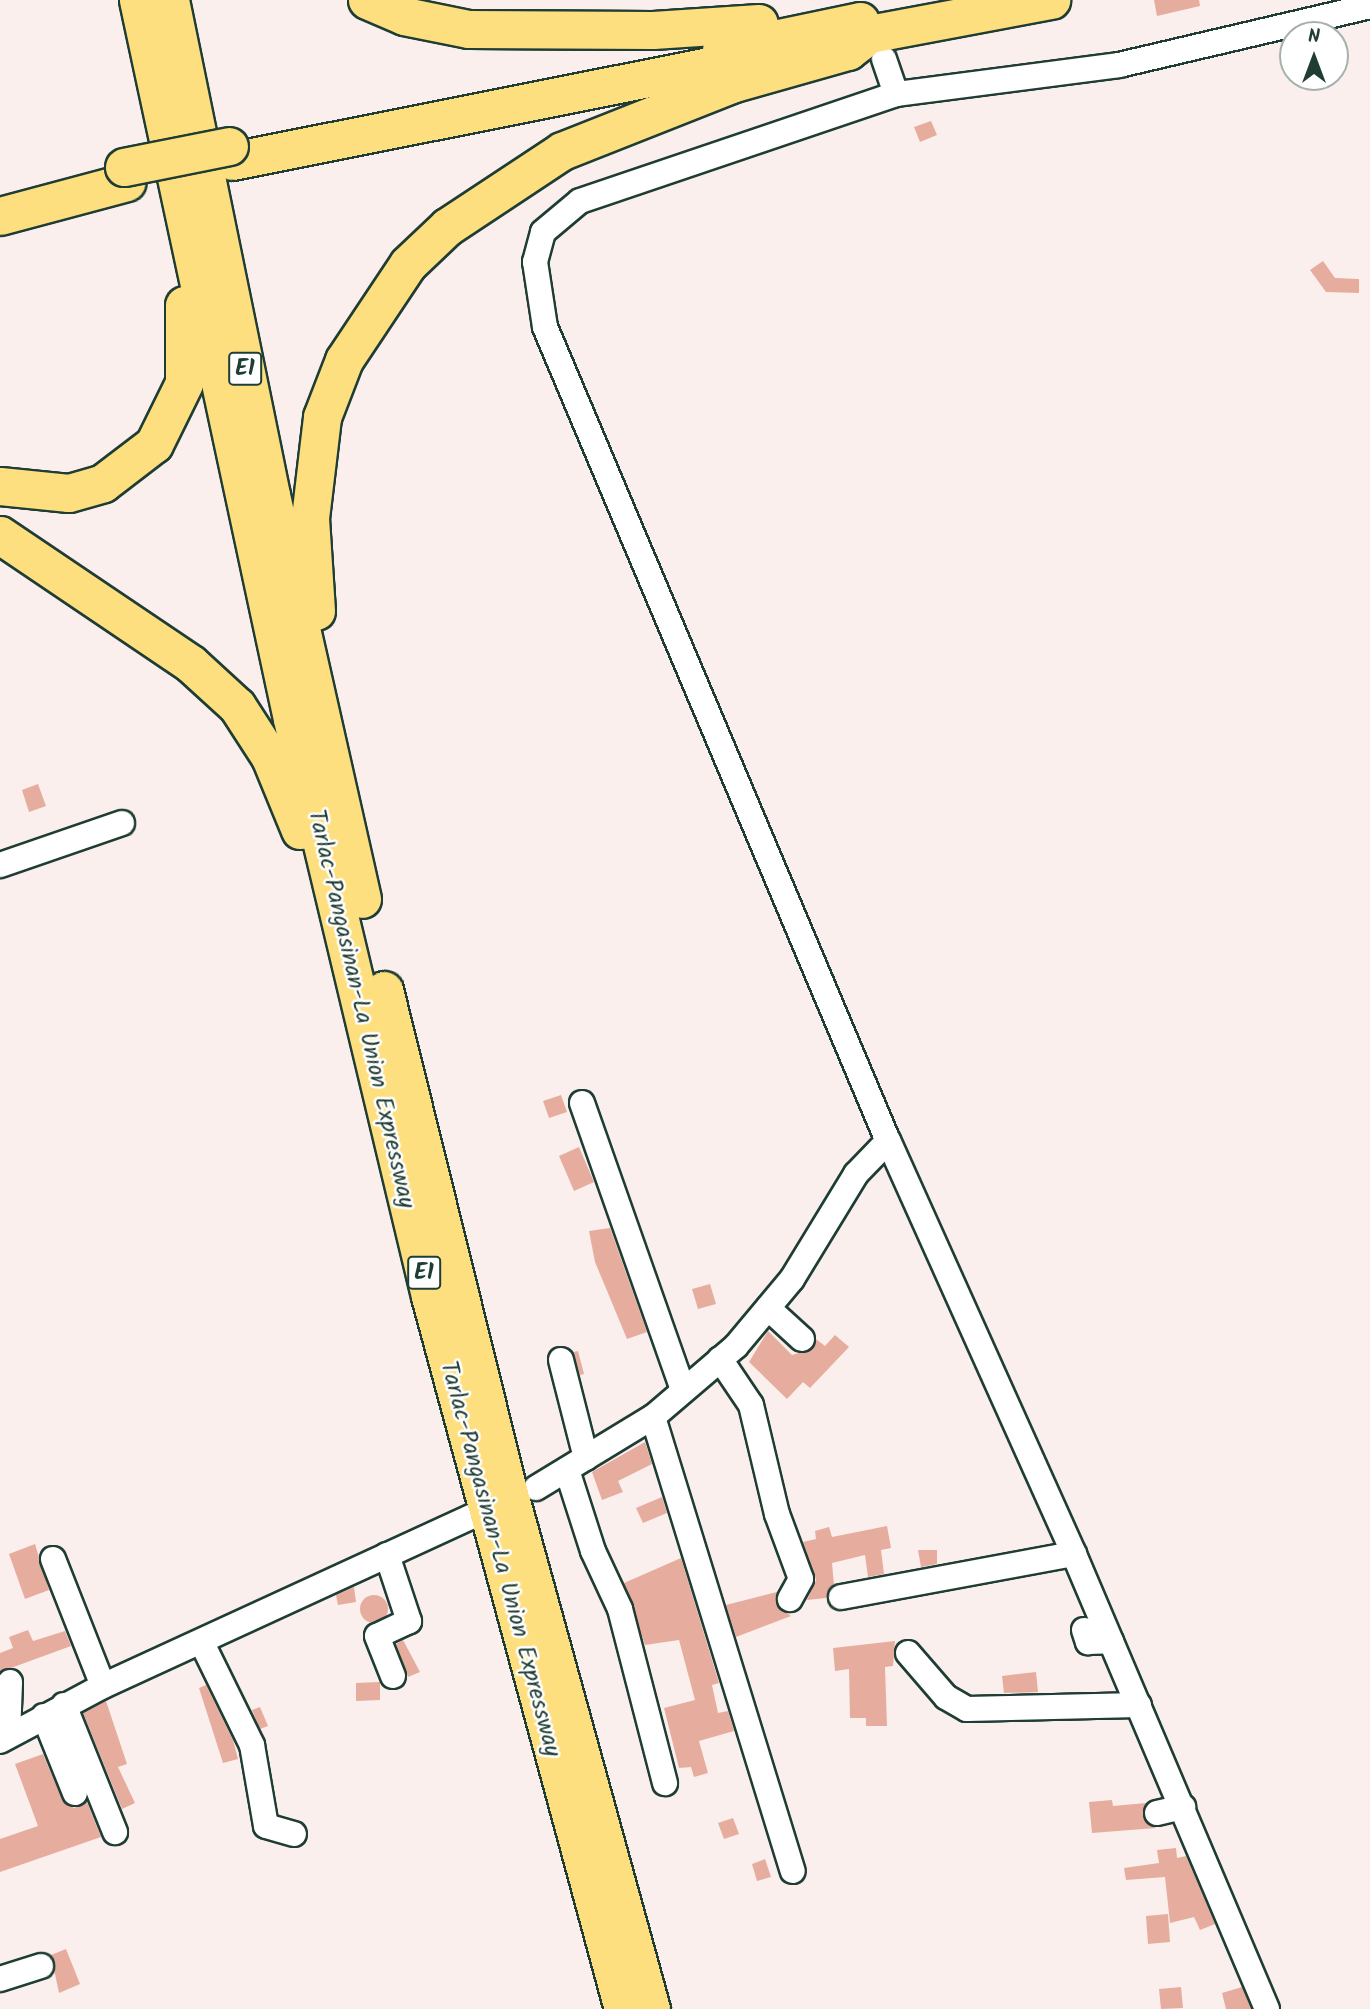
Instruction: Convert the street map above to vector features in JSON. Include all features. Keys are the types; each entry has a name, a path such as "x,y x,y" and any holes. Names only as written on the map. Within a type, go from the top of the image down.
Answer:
{"highway":[{"name":"Tarlac-Pangasinan-La Union Expressway","path":"138,0 181,216 336,902 489,1531 623,2009"},
{"name":"Tarlac-Pangasinan-La Union Expressway","path":"170,0 323,737 499,1457 651,2009"},
{"path":"368,0 404,16 468,29 653,30 838,15 870,40"},
{"path":"323,737 330,703 311,565 314,457 345,360 374,309 447,227 562,150 731,84 848,51 950,0"},
{"path":"0,197 230,153 870,40 1051,0"},
{"path":"0,216 125,174"},
{"path":"0,486 69,493 103,482 154,444 184,383 181,216"},
{"path":"0,535 170,649 237,706 270,757 336,902"}],"street":[{"path":"1267,2009 1074,1554 888,1141 545,327 535,262 543,232 580,201 896,94 1119,65 1370,6"},
{"path":"870,40 896,94"},
{"path":"0,865 122,822"},
{"path":"582,1103 683,1390"},
{"path":"536,1488 653,1417 720,1359 768,1308 856,1174 888,1141"},
{"path":"768,1308 802,1339"},
{"path":"720,1359 751,1405 801,1579 790,1599"},
{"path":"561,1360 577,1464 620,1609 665,1783"},
{"path":"653,1417 793,1871"},
{"path":"4,1738 103,1686 202,1643 472,1516"},
{"path":"841,1597 1074,1554"},
{"path":"387,1555 409,1621 377,1636 393,1676"},
{"path":"53,1559 103,1686"},
{"path":"1084,1630 1088,1642 1111,1641"},
{"path":"202,1643 252,1745 266,1826 294,1834"},
{"path":"908,1653 946,1698 967,1709 1139,1705"},
{"path":"4,1738 10,1682"},
{"path":"54,1711 75,1793"},
{"path":"54,1711 115,1832"},
{"path":"1157,1813 1183,1807"},
{"path":"0,1979 41,1966"}],"building":[{"path":"1154,0 1199,0 1200,6 1157,16"},
{"path":"931,121 937,135 920,142 914,127"},
{"path":"1323,261 1335,278 1359,279 1359,293 1326,292 1310,270"},
{"path":"38,784 46,806 29,812 22,790"},
{"path":"561,1095 567,1112 549,1118 543,1101"},
{"path":"579,1147 594,1182 574,1191 559,1156"},
{"path":"610,1228 647,1332 627,1339 595,1262 589,1231"},
{"path":"710,1284 716,1304 698,1309 692,1289"},
{"path":"768,1331 792,1355 812,1349 816,1339 825,1346 835,1335 849,1347 810,1388 803,1382 787,1399 749,1362"},
{"path":"578,1351 584,1374 580,1375 573,1352"},
{"path":"645,1442 652,1464 618,1481 623,1492 602,1500 592,1472"},
{"path":"662,1497 667,1513 643,1523 636,1508"},
{"path":"887,1526 891,1548 881,1550 884,1574 868,1577 865,1555 832,1563 834,1585 826,1598 807,1600 816,1580 803,1542 816,1539 815,1531 829,1527 832,1537"},
{"path":"35,1544 49,1590 25,1599 9,1554"},
{"path":"918,1550 937,1550 937,1564 921,1567"},
{"path":"681,1558 719,1683 712,1685 718,1713 728,1711 734,1731 699,1741 708,1773 694,1777 691,1767 679,1768 664,1708 695,1700 679,1640 645,1645 624,1583"},
{"path":"354,1587 356,1602 338,1605 336,1595"},
{"path":"777,1592 777,1606 791,1616 736,1637 726,1605"},
{"path":"374,1595 384,1599 388,1609 384,1619 374,1623 364,1619 360,1609 364,1599"},
{"path":"28,1630 33,1641 65,1631 71,1646 0,1672 0,1653 13,1648 9,1637"},
{"path":"403,1640 420,1672 408,1677 396,1644"},
{"path":"895,1641 893,1666 885,1667 887,1726 866,1726 866,1718 850,1718 849,1669 835,1671 833,1648"},
{"path":"1036,1672 1038,1692 1004,1693 1002,1676"},
{"path":"380,1682 380,1700 356,1701 356,1683"},
{"path":"206,1685 233,1740 238,1759 223,1763 199,1688"},
{"path":"106,1701 127,1764 118,1767 135,1803 122,1809 83,1713"},
{"path":"260,1707 268,1726 260,1729 252,1710"},
{"path":"43,1754 62,1799 74,1808 87,1802 101,1837 0,1872 0,1839 38,1826 15,1764"},
{"path":"1112,1800 1113,1806 1146,1803 1143,1817 1156,1828 1092,1833 1089,1802"},
{"path":"733,1818 739,1834 724,1839 718,1823"},
{"path":"1176,1848 1177,1858 1186,1856 1215,1924 1200,1930 1194,1917 1170,1923 1165,1877 1126,1880 1124,1868 1159,1863 1157,1850"},
{"path":"765,1859 771,1877 757,1881 752,1864"},
{"path":"1168,1914 1170,1942 1148,1944 1146,1916"},
{"path":"66,1949 80,1984 59,1993 51,1955"},
{"path":"1181,1987 1183,2008 1161,2009 1159,1989"},
{"path":"1242,1987 1251,2009 1226,2009 1222,1993"}]}
